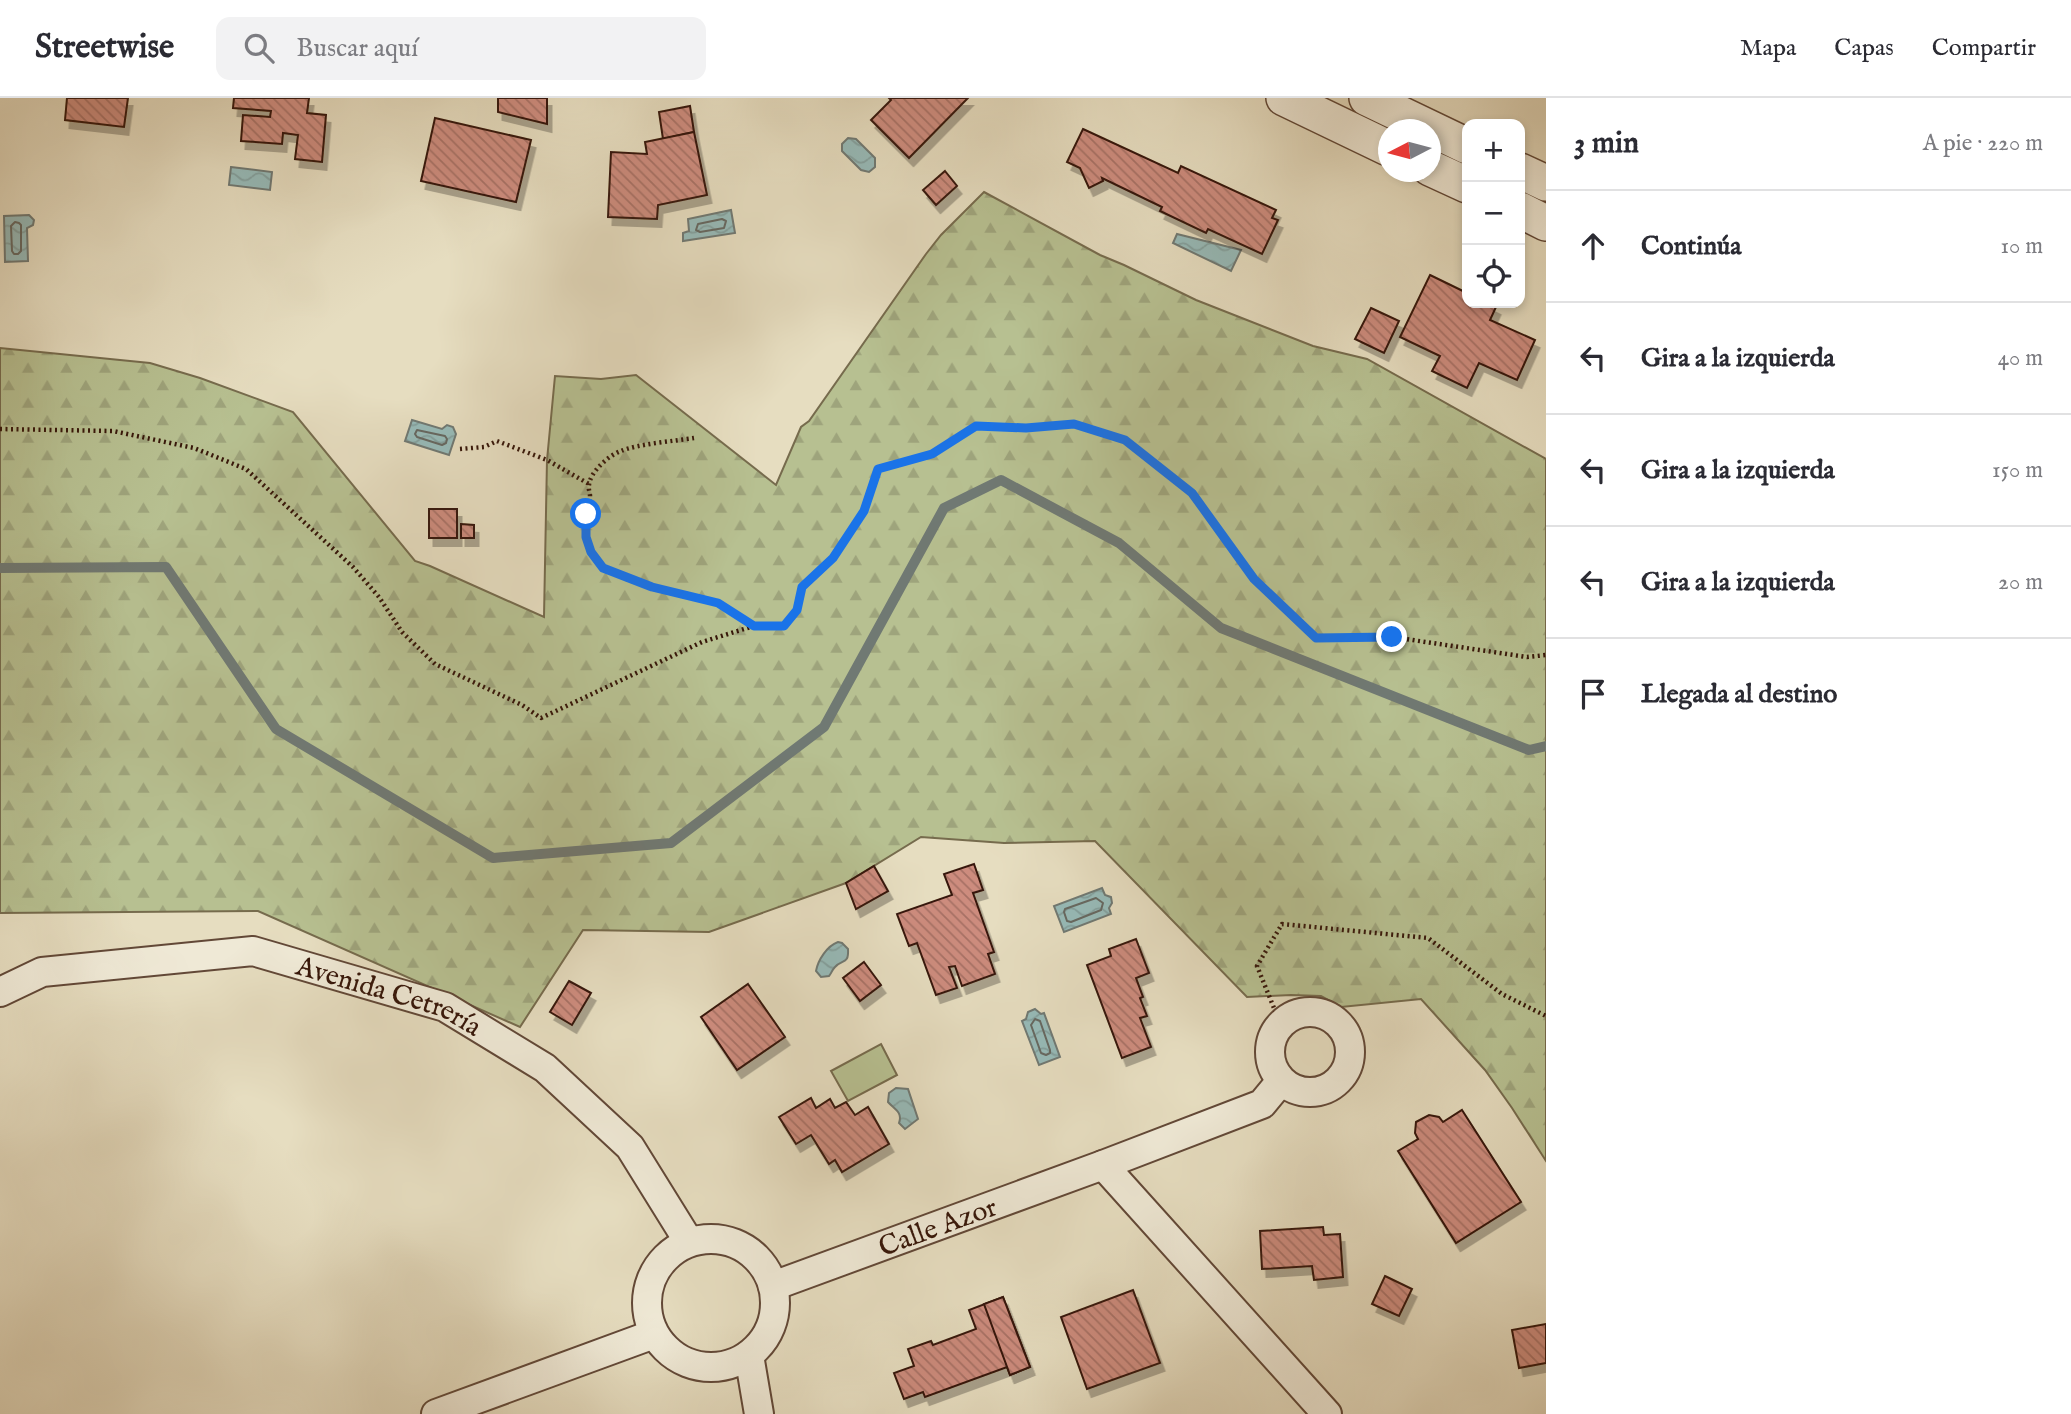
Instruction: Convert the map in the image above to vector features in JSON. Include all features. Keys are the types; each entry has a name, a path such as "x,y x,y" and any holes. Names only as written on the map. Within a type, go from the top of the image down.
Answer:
{"street":[{"path":"1284,98 1378,143"},
{"path":"1367,98 1462,144"},
{"path":"1441,173 1462,183"},
{"path":"1525,173 1546,183"},
{"path":"1525,212 1546,223"},
{"name":"Avenida Cetrería","path":"0,992 42,972 253,951 445,1007 545,1068 630,1147 689,1241"},
{"path":"1309,1011 1325,1013 1338,1022 1347,1035 1350,1051 1348,1067 1339,1080 1326,1089 1310,1093 1295,1090 1281,1081 1272,1068 1269,1052 1272,1037 1280,1023 1293,1014 1309,1011"},
{"name":"Calle Azor","path":"773,1286 1262,1104 1281,1081"},
{"path":"1104,1165 1327,1414"},
{"path":"715,1238 741,1246 761,1263 773,1286 774,1312 766,1336 749,1355 724,1367 696,1366 672,1355 653,1334 646,1307 650,1279 666,1256 689,1241 715,1238"},
{"path":"436,1414 653,1334"},
{"path":"749,1355 759,1414"}],"path":[{"path":"0,429 113,431 194,448 246,469 353,567 379,597 402,632 435,664 522,705 541,718 702,642 754,626 784,626 797,610 802,587 833,558 864,511 878,469 932,454 976,426 1026,428 1074,424 1125,440 1192,493 1254,579 1316,638 1392,637 1527,657 1546,655"},
{"path":"694,438 620,451 595,472 589,484 586,537 591,552 603,568 652,587 718,603 754,626"},
{"path":"460,449 484,447 497,441 547,460 589,484"},
{"path":"1280,1023 1257,966 1282,924 1429,938 1502,994 1546,1016"}],"green space":[{"path":"984,192 1100,255 1196,300 1313,346 1367,359 1546,459 1546,1161 1485,1070 1421,999 1341,1007 1321,996 1247,997 1095,841 1004,843 921,837 846,883 709,932 583,930 520,1027 258,911 0,913 0,348 150,363 293,412 415,561 544,617 547,460 555,376 601,379 636,375 776,485 801,427 809,421 926,254"},
{"path":"881,1044 897,1075 848,1101 831,1071"}],"water":[{"path":"848,138 856,139 875,158 875,167 869,172 861,170 842,151 842,144"},
{"path":"231,167 272,172 270,190 229,185"},
{"path":"731,210 735,233 683,241 683,233 689,231 688,219"},
{"path":"29,215 34,220 33,225 27,228 28,261 5,262 4,216"},
{"path":"1177,234 1241,250 1231,271 1173,243"},
{"path":"412,420 442,429 447,425 453,427 456,434 449,455 405,441"},
{"path":"1102,888 1105,895 1111,897 1111,914 1064,932 1054,906"},
{"path":"838,942 848,949 847,957 829,976 821,977 816,971 819,962 827,950"},
{"path":"1035,1009 1041,1014 1044,1013 1060,1057 1039,1065 1022,1021 1026,1019 1028,1012"},
{"path":"896,1088 908,1089 918,1119 905,1129 899,1123 899,1113 888,1102 889,1093"}],"building":[{"path":"67,98 128,98 124,127 65,120"},
{"path":"234,98 309,98 307,113 326,115 322,162 295,159 298,135 283,133 282,144 241,141 243,115 270,117 271,111 233,108"},
{"path":"498,98 547,98 547,124 498,112"},
{"path":"889,98 968,98 909,158 871,120 891,100"},
{"path":"690,106 694,132 663,139 659,112"},
{"path":"435,118 531,140 516,202 421,181"},
{"path":"1083,129 1178,173 1181,166 1276,210 1272,218 1278,220 1262,254 1208,229 1206,233 1160,211 1162,207 1102,178 1103,181 1089,188 1080,168 1067,162"},
{"path":"694,132 707,195 658,205 657,219 608,217 611,152 647,154 645,142"},
{"path":"945,171 957,186 936,205 923,190"},
{"path":"1430,275 1462,291 1462,308 1496,308 1490,320 1535,340 1517,380 1479,363 1467,388 1432,371 1440,356 1400,337"},
{"path":"1371,308 1399,321 1384,353 1355,339"},
{"path":"429,509 457,509 457,538 429,538"},
{"path":"461,524 474,525 474,538 461,538"},
{"path":"974,864 983,890 973,893 994,952 988,954 995,974 962,986 955,966 949,967 957,988 936,995 917,943 909,946 897,914 952,895 944,874"},
{"path":"874,866 888,891 856,909 846,883"},
{"path":"1136,939 1149,973 1136,978 1147,1016 1140,1018 1151,1047 1122,1058 1087,965 1111,956 1109,949"},
{"path":"864,962 881,985 860,1001 843,978"},
{"path":"569,981 591,993 572,1025 550,1012"},
{"path":"748,984 785,1037 737,1070 701,1017"},
{"path":"811,1098 816,1108 830,1099 835,1108 846,1102 855,1115 868,1107 889,1144 842,1172 835,1160 829,1164 811,1135 796,1144 779,1117"},
{"path":"1462,1110 1521,1202 1456,1243 1398,1151 1418,1139 1415,1133 1416,1122 1429,1115 1439,1117 1443,1122"},
{"path":"1323,1227 1324,1235 1340,1234 1343,1277 1314,1280 1312,1266 1262,1269 1260,1231"},
{"path":"1385,1276 1412,1289 1399,1316 1372,1304"},
{"path":"1133,1290 1160,1363 1087,1389 1061,1317"},
{"path":"1003,1297 1030,1367 1010,1375 1007,1367 925,1397 923,1392 904,1399 894,1373 914,1366 908,1349 931,1341 933,1345 976,1329 969,1310"},
{"path":"1003,1297 1030,1367 1010,1375 984,1304"},
{"path":"1546,1324 1546,1363 1519,1368 1512,1330"}],"waterway":[{"path":"0,568 166,567 276,729 493,858 671,843 824,727 944,508 1001,480 1119,543 1221,628 1529,750 1546,746"}],"route":[{"path":"586,514 586,537 591,552 603,568 652,587 718,603 754,626 784,626 797,610 802,587 833,558 864,511 878,469 932,454 976,426 1026,428 1074,424 1125,440 1192,493 1254,579 1316,638 1392,637"}]}
